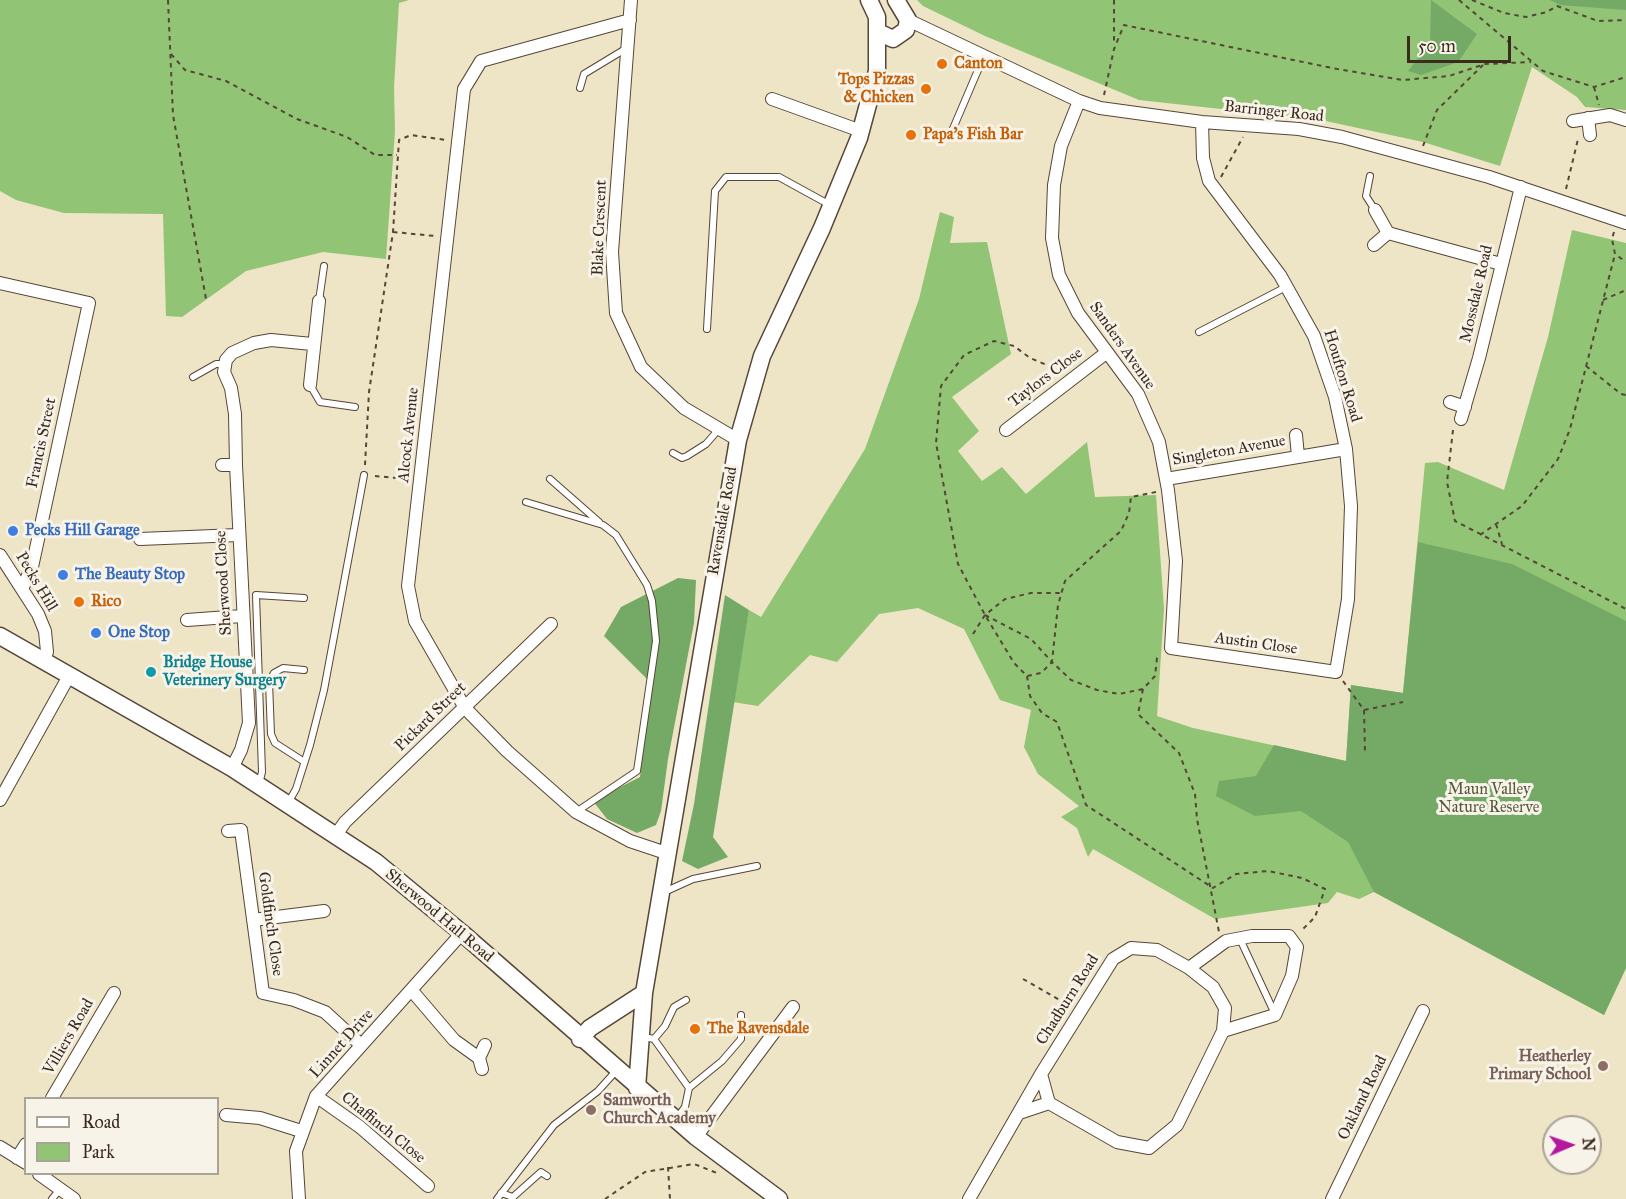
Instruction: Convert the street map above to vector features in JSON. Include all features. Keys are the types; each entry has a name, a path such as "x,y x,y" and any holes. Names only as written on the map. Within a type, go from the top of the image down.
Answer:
{"main road":[{"path":"869,0 894,22"},
{"name":"Ravensdale Road","path":"638,1088 645,1042 644,993 659,895 738,440 762,356 831,206 861,131 877,71 894,22"},
{"name":"Sherwood Hall Road","path":"0,636 259,784 376,862 462,933 616,1071 696,1137 779,1199"},
{"path":"580,1039 590,1028 644,993"},
{"path":"616,1071 645,1042"}],"street":[{"name":"Blake Crescent","path":"631,0 612,252 616,313 641,367 684,408 738,440"},
{"name":"Alcock Avenue","path":"630,20 481,61 464,89 408,586 415,621 465,708 550,791 576,812 630,841 666,854"},
{"name":"Barringer Road","path":"894,22 924,28 1078,101 1100,108 1202,122 1299,129 1342,137 1521,187 1622,222"},
{"path":"772,99 861,131"},
{"name":"Sanders Avenue","path":"1078,101 1061,146 1054,185 1052,238 1059,275 1078,313 1138,394 1159,442 1167,484 1176,561 1172,648"},
{"path":"1573,121 1602,116 1626,120"},
{"path":"1588,118 1590,135"},
{"name":"Houfton Road","path":"1202,122 1203,158 1214,190 1286,287 1314,336 1335,397 1346,449 1352,506 1348,598 1336,672"},
{"name":"Mossdale Road","path":"1463,413 1479,358 1521,187"},
{"path":"1375,210 1388,233 1501,264"},
{"path":"1374,245 1388,233"},
{"name":"Francis Street","path":"0,283 89,303 32,567 22,589"},
{"path":"310,385 312,344 319,301"},
{"path":"223,364 232,353 254,343 271,340 312,344"},
{"name":"Taylors Close","path":"1006,430 1106,353"},
{"name":"Sherwood Close","path":"223,364 231,388 235,414 238,535 249,723 241,750 232,768"},
{"path":"1450,402 1463,413"},
{"name":"Singleton Avenue","path":"1296,435 1298,456"},
{"name":"Singleton Avenue","path":"1167,484 1298,456 1346,449"},
{"path":"222,465 236,465"},
{"path":"140,539 238,535"},
{"name":"Pecks Hill","path":"0,555 45,631 47,652 43,661"},
{"path":"187,620 242,616"},
{"name":"Pickard Street","path":"336,835 345,822 551,624"},
{"name":"Austin Close","path":"1172,648 1336,672"},
{"path":"0,800 69,676"},
{"name":"Goldfinch Close","path":"228,831 241,830 263,993 294,1000 325,1012 361,1045"},
{"path":"253,920 324,911"},
{"name":"Linnet Drive","path":"299,1199 296,1151 316,1096 361,1045 413,992 462,933"},
{"path":"1041,1074 1048,1103 1117,1142 1149,1148 1176,1125 1223,1031 1275,1015 1292,976 1297,947 1289,936 1239,938 1221,943 1189,968"},
{"name":"Chadburn Road","path":"969,1199 1041,1074 1113,959 1131,948 1157,950 1189,968 1213,987 1225,1008 1223,1031"},
{"path":"413,992 454,1040 481,1063 485,1045"},
{"name":"Villiers Road","path":"53,1097 114,993"},
{"path":"696,1137 793,1007"},
{"name":"Oakland Road","path":"1332,1199 1423,1011"},
{"name":"Chaffinch Close","path":"316,1096 360,1127 428,1186"},
{"path":"1019,1113 1048,1103"},
{"path":"226,1114 260,1118 302,1131"},
{"path":"0,1147 21,1160"},
{"path":"41,1175 56,1194 74,1199"}],"lane":[{"path":"580,88 584,74 627,48"},
{"path":"949,138 984,55"},
{"path":"1370,176 1366,196 1375,210"},
{"path":"707,329 715,191 726,177 779,177 831,206"},
{"path":"319,301 324,266"},
{"path":"1198,332 1286,287"},
{"path":"193,377 216,364 223,364"},
{"path":"310,385 320,402 355,406"},
{"path":"673,453 682,458 687,456 706,444 719,429"},
{"path":"287,803 296,789 324,690 364,475"},
{"path":"550,479 616,535 647,585 652,601 656,641 637,771 576,812"},
{"path":"526,502 603,525"},
{"path":"259,784 262,772 256,594 304,598"},
{"path":"303,761 275,743 271,734 269,682 274,673 283,668 304,670"},
{"path":"659,895 693,879 757,866"},
{"path":"1239,938 1275,1015"},
{"path":"686,1000 674,1007 665,1026 645,1042 689,1088"},
{"path":"676,1119 685,1107 689,1088 722,1061 741,1039 741,1016"},
{"path":"499,1196 554,1125 598,1091 616,1071"},
{"path":"499,1196 513,1197 541,1172 547,1176"}],"path":[{"path":"168,0 173,115 206,299"},
{"path":"1114,0 1114,49"},
{"path":"1460,0 1543,71 1594,87 1626,77"},
{"path":"1472,0 1504,13 1526,17 1547,12 1557,6 1598,21 1626,20"},
{"path":"1100,108 1114,49 1124,25 1308,64 1403,80 1449,76 1485,63 1531,62"},
{"path":"171,54 185,70 226,81 297,119 347,137 375,154 398,155"},
{"path":"1419,157 1437,110 1485,63"},
{"path":"1594,87 1602,116"},
{"path":"1565,191 1580,132 1588,118"},
{"path":"1214,190 1250,125"},
{"path":"420,480 364,475 369,392 393,232 399,140 411,135 457,141"},
{"path":"1479,535 1522,507 1558,459 1570,429 1615,254 1612,239 1622,222"},
{"path":"393,232 447,237"},
{"path":"1615,254 1626,262"},
{"path":"1603,300 1626,290"},
{"path":"1075,376 1030,358 1014,346 994,341 964,355 941,386 936,443 958,564 1014,663 1027,676 1030,696 1042,712 1057,722 1086,805 1213,888"},
{"path":"1586,366 1626,395"},
{"path":"1463,413 1454,425 1447,482 1455,521 1626,609"},
{"path":"1027,676 1041,674 1052,662 1061,592 1065,581 1121,531 1129,513 1131,497 1167,484"},
{"path":"1496,524 1503,544"},
{"path":"973,634 985,615 1005,599 1031,593 1061,592"},
{"path":"985,615 1031,639 1071,680 1097,690 1119,694 1143,689"},
{"path":"1172,648 1157,658 1155,676 1143,689 1138,714 1179,753 1195,794 1197,819 1213,888 1221,943"},
{"path":"1336,672 1364,710 1365,752"},
{"path":"1364,710 1403,702"},
{"path":"1213,888 1236,874 1268,871 1302,878 1325,889 1315,917 1292,941"},
{"path":"1023,979 1080,1011"},
{"path":"605,1199 645,1172 668,1167 694,1164 724,1176"},
{"path":"668,1167 670,1199"}],"green space":[{"path":"0,0 409,0 399,3 394,87 395,131 386,259 323,252 246,271 182,317 166,316 163,214 64,213 16,200 0,191"},
{"path":"917,0 1626,0 1626,110 1585,107 1577,97 1532,67 1500,166 1423,142 1321,120 1139,100 985,36 923,6"},
{"path":"1431,0 1477,34 1458,62 1421,75 1408,71 1430,43"},
{"path":"1550,0 1626,0 1626,10 1560,5"},
{"name":"Maun Valley Nature Reserve","path":"940,212 954,217 950,243 987,242 1011,354 952,397 979,431 958,451 982,481 1002,467 1026,494 1087,442 1095,497 1156,495 1164,609 1157,716 1193,728 1346,761 1351,685 1403,693 1425,463 1438,462 1504,490 1548,337 1572,230 1626,243 1626,968 1604,1015 1374,892 1359,899 1337,892 1328,903 1215,919 1093,849 1088,857 1077,828 1061,817 1079,806 1038,774 1024,747 1031,710 1000,700 964,629 918,608 879,614 837,662 810,655 758,706 733,702 749,610 761,617 865,449 919,299"},
{"path":"1418,542 1512,564 1626,621 1626,968 1604,1015 1374,892 1348,842 1301,811 1255,816 1216,796 1219,781 1256,776 1274,745 1346,761 1351,685 1403,693"},
{"path":"678,578 696,580 694,623 668,759 661,811 656,825 637,833 607,819 593,801 640,777 650,682 604,636 621,607"},
{"path":"725,595 749,610 713,837 728,857 698,869 682,861 694,804"}],"place":[{"name":"Canton","path":"942,64"},
{"name":"Tops Pizzas & Chicken","path":"926,89"},
{"name":"Papa's Fish Bar","path":"911,135"},
{"name":"Pecks Hill Garage","path":"13,531"},
{"name":"The Beauty Stop","path":"63,575"},
{"name":"Rico","path":"79,602"},
{"name":"One Stop","path":"96,633"},
{"name":"Bridge House Veterinery Surgery","path":"151,672"},
{"name":"The Ravensdale","path":"695,1029"},
{"name":"Heatherley Primary School","path":"1603,1066"},
{"name":"Samworth Church Academy","path":"591,1110"}]}
